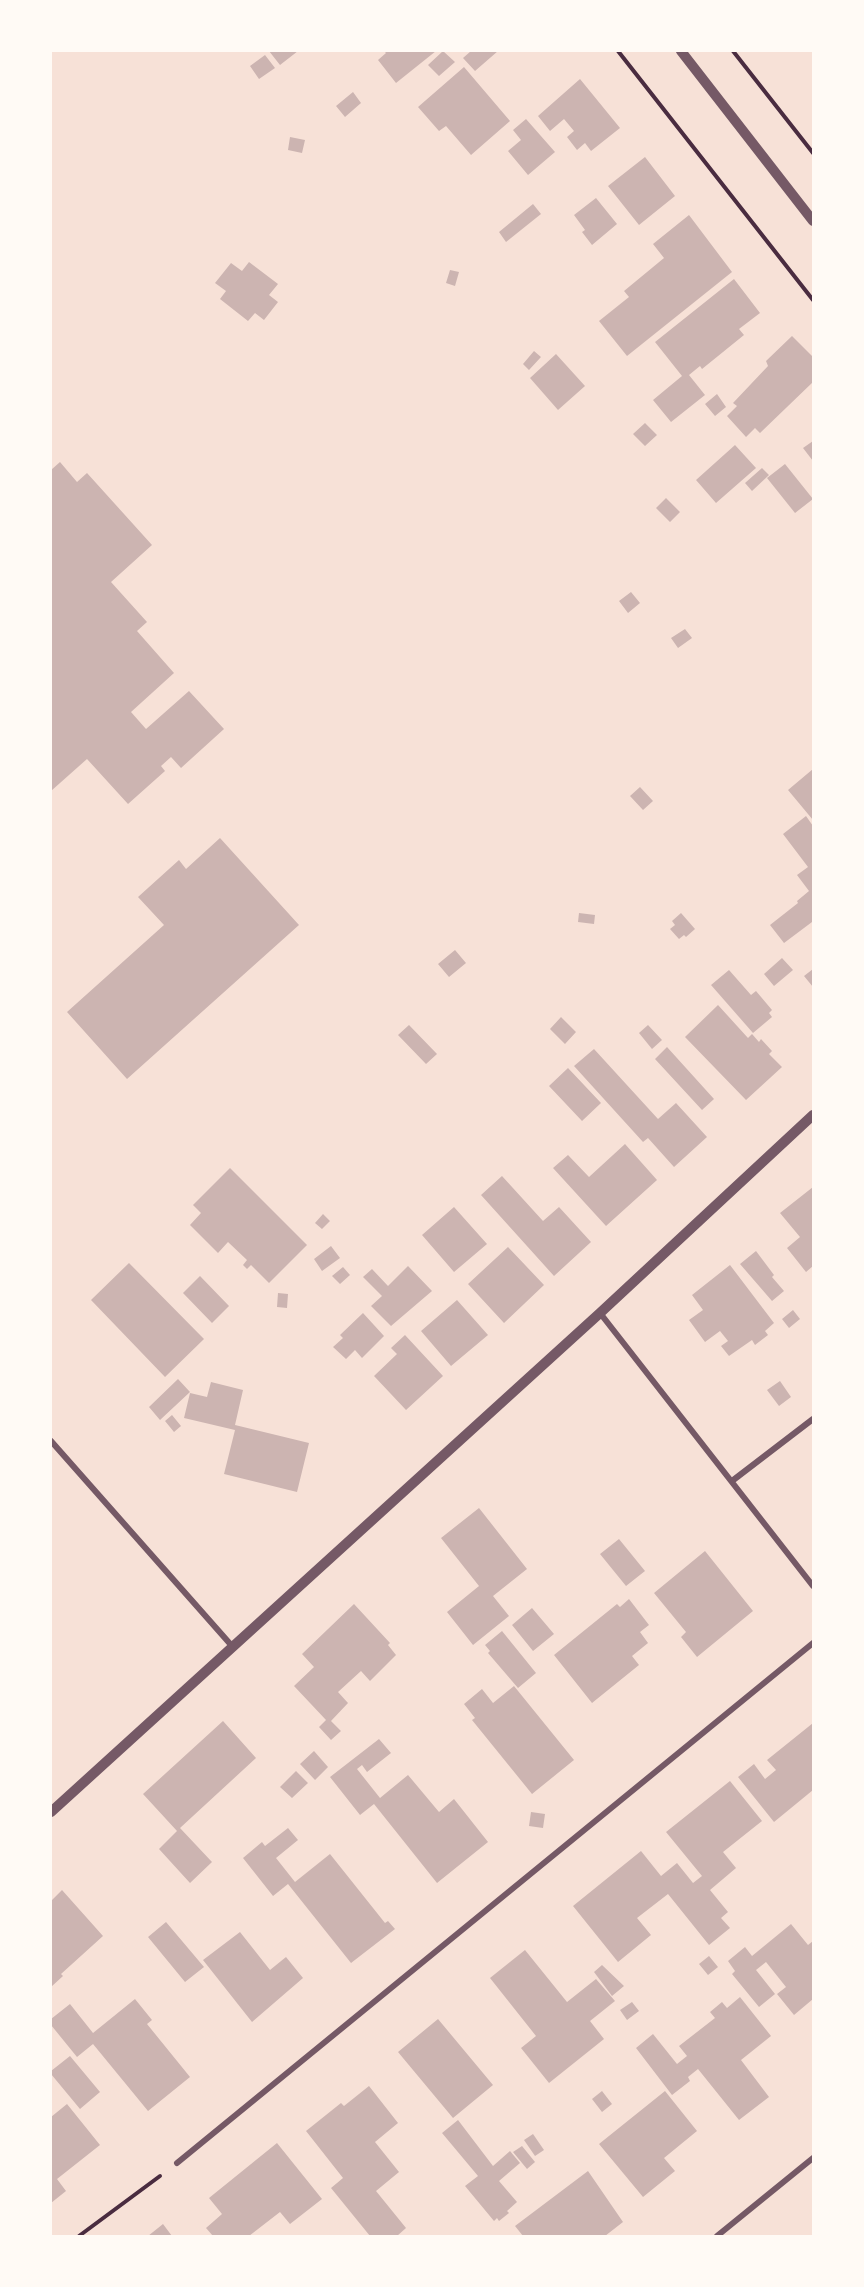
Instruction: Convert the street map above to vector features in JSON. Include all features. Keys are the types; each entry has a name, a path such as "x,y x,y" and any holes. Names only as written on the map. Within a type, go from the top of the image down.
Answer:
{"street":[{"path":"681,51 813,221"},
{"path":"51,1812 813,1115"},
{"path":"600,1312 813,1586"},
{"path":"732,1481 813,1419"},
{"path":"51,1441 232,1646"},
{"path":"177,2163 813,1643"},
{"path":"717,2236 813,2158"}],"path":[{"path":"618,51 813,300"},
{"path":"733,51 813,153"},
{"path":"79,2236 177,2163"}],"building":[{"path":"269,51 298,51 280,65"},
{"path":"384,51 436,51 396,83 378,60 386,53"},
{"path":"443,51 455,62 439,76 428,65"},
{"path":"471,51 498,51 475,71 463,58"},
{"path":"265,55 275,68 259,79 250,66"},
{"path":"464,67 510,121 471,155 446,126 439,131 418,107"},
{"path":"580,79 620,128 591,151 585,143 577,150 567,137 574,131 564,119 550,131 538,116"},
{"path":"353,92 361,103 345,117 336,106"},
{"path":"526,119 555,152 528,175 508,151 521,140 513,130"},
{"path":"290,137 305,140 302,153 288,150"},
{"path":"645,157 675,196 639,225 608,186"},
{"path":"596,198 617,224 592,245 582,232 585,230 574,215"},
{"path":"533,204 541,214 506,242 499,232"},
{"path":"689,215 732,272 627,356 599,321 629,297 624,291 664,258 653,244"},
{"path":"249,262 278,284 269,295 278,302 264,320 255,313 248,321 220,299 226,291 215,283 231,263 242,271"},
{"path":"450,270 459,272 455,286 446,283"},
{"path":"734,279 760,313 739,329 744,335 702,369 700,366 689,375 705,395 671,422 653,400 682,376 655,342"},
{"path":"792,336 813,357 813,382 760,433 755,428 746,437 727,416 737,406 733,403 768,366 766,361"},
{"path":"534,351 541,357 529,370 523,364"},
{"path":"556,354 585,386 558,410 530,378"},
{"path":"717,394 726,407 715,416 705,404"},
{"path":"645,423 657,435 645,446 633,434"},
{"path":"813,441 813,461 803,448"},
{"path":"735,445 756,468 716,503 696,480"},
{"path":"60,462 77,482 87,473 152,545 111,582 147,622 137,631 174,673 131,712 146,729 189,691 224,729 181,768 171,757 161,766 165,771 128,804 87,759 51,791 51,470"},
{"path":"785,464 813,499 795,513 767,478"},
{"path":"762,468 769,475 752,491 745,483"},
{"path":"666,498 680,512 670,522 656,508"},
{"path":"631,592 640,603 628,613 619,601"},
{"path":"685,629 692,638 678,648 671,638"},
{"path":"813,769 813,820 788,790"},
{"path":"640,787 653,801 643,810 630,796"},
{"path":"806,816 813,826 813,924 812,922 784,943 770,925 798,903 797,901 809,891 797,875 808,867 783,834"},
{"path":"220,838 299,925 127,1079 67,1012 164,925 138,897 179,860 186,869"},
{"path":"579,913 595,915 594,924 578,922"},
{"path":"681,913 695,929 686,937 684,935 679,939 670,929 675,925 672,921"},
{"path":"455,950 466,963 449,977 438,964"},
{"path":"782,958 793,970 774,986 764,974"},
{"path":"813,969 813,987 804,976"},
{"path":"729,970 751,995 756,991 772,1010 769,1013 772,1017 753,1033 711,985"},
{"path":"718,1005 748,1038 752,1034 759,1042 761,1039 772,1051 769,1054 782,1067 746,1100 685,1037"},
{"path":"561,1017 576,1032 565,1044 550,1029"},
{"path":"409,1025 437,1054 426,1064 398,1035"},
{"path":"648,1025 662,1040 652,1049 639,1033"},
{"path":"667,1047 714,1099 702,1110 655,1059"},
{"path":"594,1049 658,1119 676,1103 707,1137 674,1167 648,1138 643,1142 574,1066"},
{"path":"568,1068 601,1103 582,1121 549,1086"},
{"path":"625,1144 657,1180 606,1226 553,1168 568,1155 589,1177"},
{"path":"230,1168 307,1245 269,1283 251,1265 247,1269 243,1265 247,1260 228,1242 218,1253 190,1225 201,1213 193,1205"},
{"path":"502,1176 543,1221 559,1207 591,1242 554,1276 481,1195"},
{"path":"813,1187 813,1266 806,1272 787,1248 800,1237 780,1213"},
{"path":"454,1207 487,1244 454,1272 422,1235"},
{"path":"323,1214 330,1221 322,1229 315,1223"},
{"path":"331,1246 340,1258 322,1271 314,1259"},
{"path":"508,1247 544,1285 504,1323 468,1284"},
{"path":"756,1251 774,1275 772,1277 784,1291 772,1301 740,1264"},
{"path":"129,1263 204,1339 165,1377 91,1300"},
{"path":"730,1265 774,1323 765,1331 768,1335 755,1345 752,1340 729,1356 721,1346 728,1341 720,1331 705,1342 689,1320 703,1310 692,1295"},
{"path":"408,1266 432,1291 391,1326 371,1306 382,1296 363,1277 372,1269 388,1286"},
{"path":"343,1267 350,1275 340,1284 332,1276"},
{"path":"200,1276 229,1306 212,1323 183,1293"},
{"path":"278,1293 288,1294 287,1308 277,1307"},
{"path":"457,1300 488,1335 451,1366 421,1331"},
{"path":"793,1310 800,1319 789,1328 782,1319"},
{"path":"363,1313 384,1336 362,1358 355,1350 346,1359 333,1347 343,1338 340,1335"},
{"path":"405,1335 443,1376 406,1410 374,1376 397,1354 391,1348"},
{"path":"178,1379 190,1392 160,1420 149,1407"},
{"path":"780,1381 791,1397 779,1406 767,1390"},
{"path":"211,1382 243,1390 235,1425 309,1443 297,1492 224,1474 235,1430 184,1418 190,1393 207,1397"},
{"path":"172,1415 181,1426 174,1432 165,1421"},
{"path":"479,1508 527,1569 493,1596 509,1616 473,1645 447,1612 479,1586 441,1538"},
{"path":"619,1539 645,1571 626,1586 600,1554"},
{"path":"705,1551 753,1611 697,1657 681,1637 686,1632 654,1593"},
{"path":"629,1599 649,1625 640,1632 648,1643 632,1656 639,1665 592,1703 554,1655 617,1604 620,1607"},
{"path":"354,1604 390,1643 388,1645 396,1655 370,1681 361,1671 338,1692 348,1703 331,1721 341,1731 331,1740 319,1727 326,1720 294,1686 314,1667 302,1654"},
{"path":"532,1608 554,1634 533,1651 512,1625"},
{"path":"502,1631 536,1673 518,1688 488,1653 490,1651 485,1645"},
{"path":"514,1686 574,1760 532,1794 472,1720 475,1718 464,1704 482,1689 493,1703"},
{"path":"223,1721 256,1758 180,1828 212,1862 190,1883 159,1849 177,1831 143,1794"},
{"path":"813,1723 813,1790 774,1822 738,1777 754,1764 765,1779 776,1770 767,1760"},
{"path":"379,1739 391,1753 367,1772 362,1765 357,1769 380,1798 408,1775 439,1812 454,1799 488,1842 437,1883 374,1804 360,1815 330,1777"},
{"path":"314,1751 328,1767 315,1780 300,1764"},
{"path":"296,1771 308,1783 292,1798 280,1787"},
{"path":"730,1781 762,1821 723,1852 736,1868 710,1890 728,1912 721,1918 730,1928 709,1945 668,1894 637,1918 651,1935 618,1962 573,1906 641,1851 661,1876 677,1863 693,1883 702,1876 666,1832"},
{"path":"531,1812 545,1814 543,1828 529,1826"},
{"path":"288,1828 298,1840 276,1858 295,1882 330,1854 385,1923 388,1921 395,1929 351,1963 288,1884 273,1896 243,1858 262,1842 265,1846"},
{"path":"62,1890 103,1936 61,1974 63,1976 51,1987 51,1901"},
{"path":"166,1922 204,1967 185,1982 148,1937"},
{"path":"791,1924 808,1945 813,1941 813,1999 794,2015 777,1994 786,1987 766,1962 756,1970 775,1994 759,2007 732,1974 735,1971 728,1961 745,1947 752,1956"},
{"path":"240,1932 270,1970 286,1957 303,1978 252,2022 203,1960"},
{"path":"525,1950 567,2002 596,1979 615,2001 590,2021 604,2039 549,2083 521,2048 536,2036 490,1978"},
{"path":"709,1956 718,1967 708,1975 699,1964"},
{"path":"602,1965 624,1986 612,1996 594,1972"},
{"path":"740,1997 771,2036 741,2060 769,2097 739,2120 698,2069 688,2077 690,2081 672,2095 636,2048 653,2034 677,2064 687,2056 679,2046 715,2018 710,2012 722,2002 727,2008"},
{"path":"135,1999 152,2020 147,2024 190,2077 148,2111 93,2044 77,2057 51,2025 51,2019 70,2004 93,2033"},
{"path":"632,2002 639,2011 627,2020 620,2010"},
{"path":"438,2019 493,2085 453,2118 398,2052"},
{"path":"70,2056 100,2092 80,2109 51,2074 51,2071"},
{"path":"369,2086 398,2123 375,2142 399,2172 376,2191 406,2228 397,2236 370,2236 331,2188 343,2178 306,2131 341,2103 344,2106"},
{"path":"602,2091 612,2104 602,2112 592,2099"},
{"path":"665,2091 697,2131 664,2158 675,2171 643,2197 599,2144"},
{"path":"67,2104 100,2145 57,2179 66,2191 51,2203 51,2117"},
{"path":"458,2120 493,2166 510,2151 520,2163 499,2181 517,2202 499,2221 497,2218 494,2221 465,2186 478,2176 442,2133"},
{"path":"533,2134 544,2150 535,2156 524,2140"},
{"path":"277,2143 322,2199 290,2224 280,2212 249,2236 213,2236 206,2228 222,2214 209,2198"},
{"path":"522,2146 535,2162 527,2169 513,2152"},
{"path":"588,2171 623,2222 605,2236 523,2236 515,2226"},
{"path":"163,2224 172,2236 148,2236"}]}
